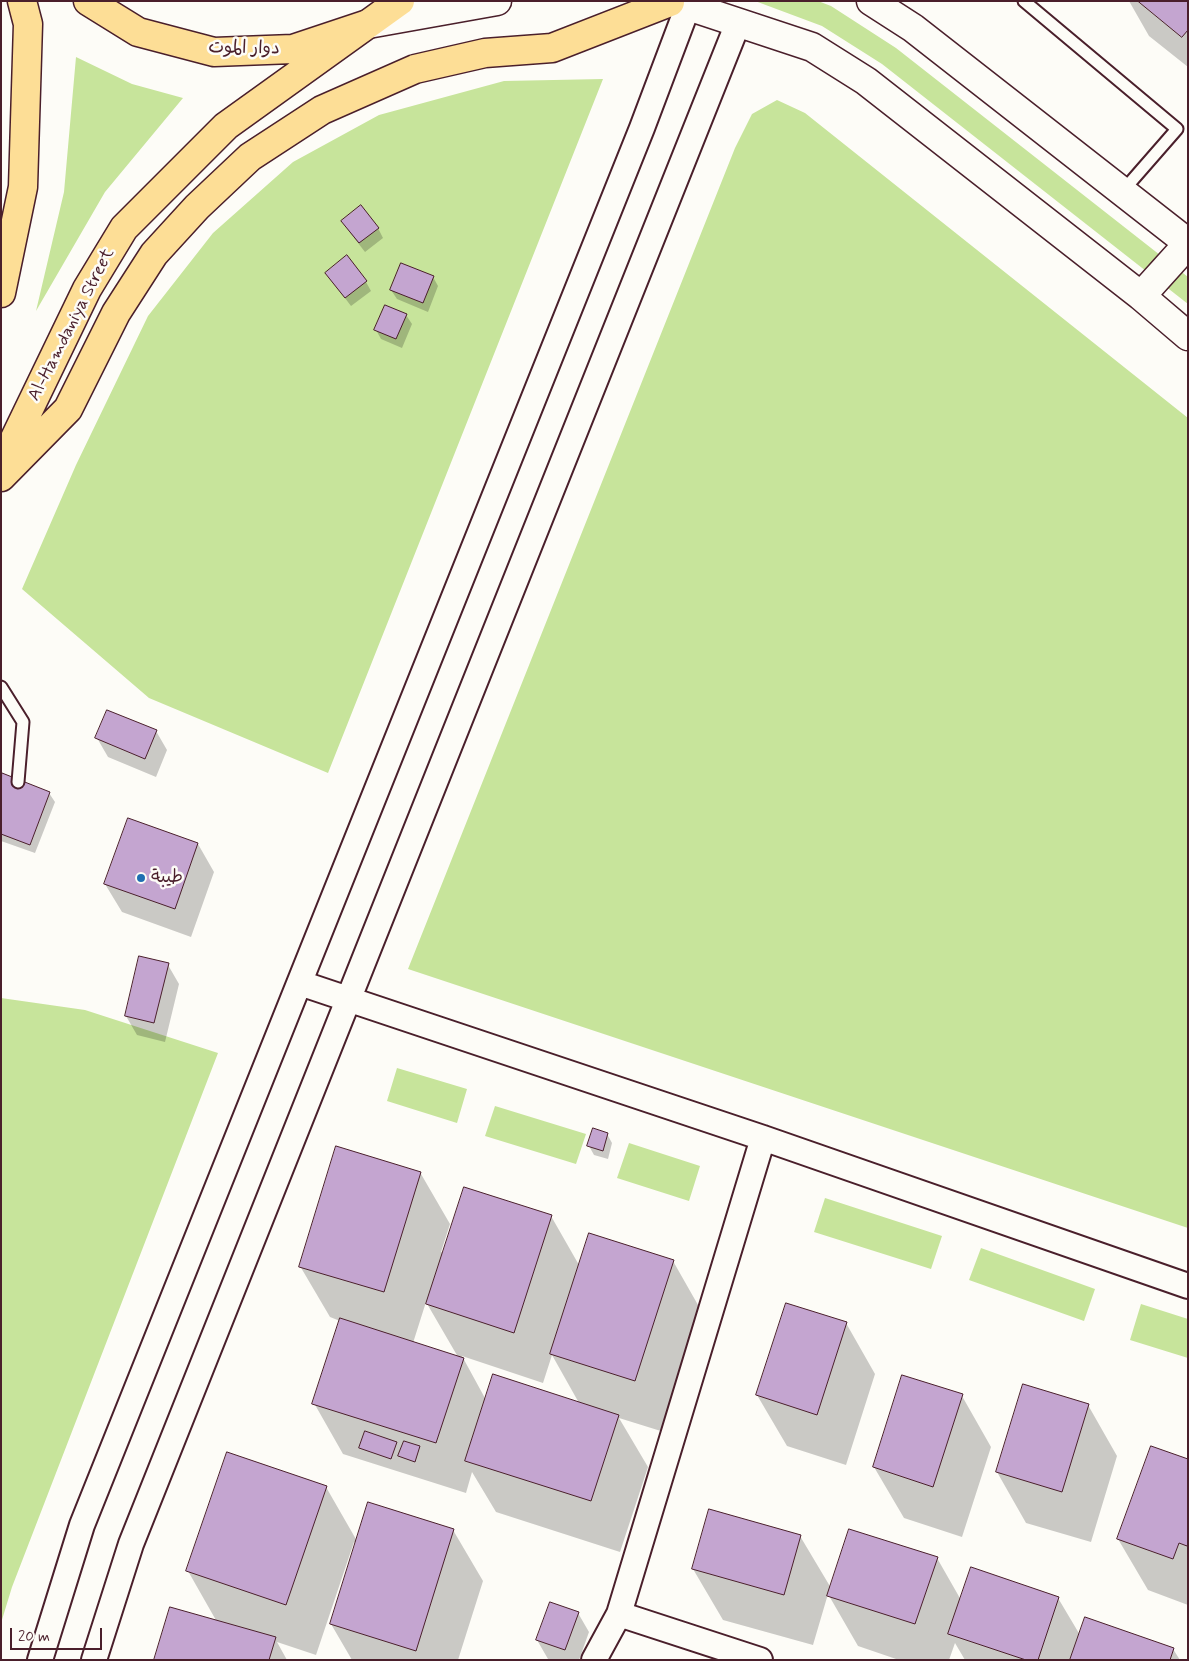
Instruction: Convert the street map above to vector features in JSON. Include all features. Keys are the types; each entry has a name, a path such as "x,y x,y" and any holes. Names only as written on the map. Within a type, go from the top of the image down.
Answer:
{"highway":[{"path":"1,292 23,187 28,24 22,1"},
{"name":"دوار الموت","path":"88,1 138,32 214,52 293,49 368,24 400,1"},
{"path":"1,477 68,409 116,313 154,254 197,207 250,157 322,110 415,69 485,53 552,48 675,3"},
{"name":"Al-Hamdaniya Street","path":"1,467 87,289 124,228 226,126 368,24"}],"main road":[{"path":"368,24 497,1"},
{"path":"876,2 913,28 1188,243 1141,296"},
{"path":"675,3 812,47 866,81 1141,296 1188,336"}],"street":[{"path":"40,1660 82,1525 642,128 675,3"},
{"path":"94,1660 131,1544 738,23"},
{"path":"300,983 763,1138 1188,1286"},
{"path":"594,1660 619,1614 763,1138"},
{"path":"619,1614 760,1660"}],"lane":[{"path":"1024,1 1177,129 1122,192"},
{"path":"1,687 23,722 18,782"}],"green space":[{"path":"755,1 818,1 831,6 896,48 1188,277 1188,304 882,64 822,26"},
{"path":"76,57 132,84 183,98 105,192 36,311 64,192"},
{"path":"603,79 328,773 149,698 22,589 76,465 148,316 213,233 293,162 379,115 504,81"},
{"path":"777,100 805,113 1188,418 1188,1228 408,969 735,148 752,114"},
{"path":"1,998 85,1010 218,1053 12,1587 1,1623"},
{"path":"397,1068 467,1089 457,1123 387,1101"},
{"path":"495,1106 586,1134 576,1164 485,1136"},
{"path":"629,1143 700,1166 689,1201 617,1178"},
{"path":"825,1198 942,1236 931,1269 814,1232"},
{"path":"981,1248 1095,1289 1084,1321 969,1280"},
{"path":"1141,1304 1188,1319 1188,1358 1130,1340"}],"building":[{"path":"1138,1 1188,1 1188,30 1182,37"},
{"path":"361,205 379,228 359,243 341,221"},
{"path":"347,255 367,281 345,298 325,273"},
{"path":"401,263 434,276 423,303 390,290"},
{"path":"385,305 407,314 396,339 374,330"},
{"path":"107,710 157,730 145,759 95,738"},
{"path":"2,773 50,792 30,845 1,834"},
{"path":"128,818 198,843 175,909 104,884"},
{"path":"139,956 169,963 154,1023 125,1016"},
{"path":"593,1128 608,1133 603,1151 587,1146"},
{"path":"336,1146 421,1172 384,1292 299,1267"},
{"path":"464,1187 552,1215 514,1333 426,1304"},
{"path":"589,1233 674,1260 635,1381 550,1354"},
{"path":"786,1303 847,1322 817,1415 756,1395"},
{"path":"340,1318 464,1358 436,1443 312,1404"},
{"path":"493,1374 619,1415 591,1501 465,1461"},
{"path":"902,1375 963,1394 933,1487 873,1467"},
{"path":"1023,1384 1089,1404 1062,1492 996,1472"},
{"path":"365,1431 397,1442 391,1459 359,1448"},
{"path":"404,1441 420,1446 415,1462 398,1456"},
{"path":"1151,1446 1188,1459 1188,1543 1187,1546 1179,1543 1173,1559 1117,1539"},
{"path":"227,1452 327,1486 286,1605 186,1571"},
{"path":"368,1502 454,1529 416,1651 330,1624"},
{"path":"709,1509 801,1535 784,1595 692,1569"},
{"path":"849,1529 938,1557 915,1624 827,1596"},
{"path":"971,1567 1059,1597 1038,1660 1026,1660 948,1634"},
{"path":"550,1602 579,1612 565,1650 536,1640"},
{"path":"170,1607 276,1637 269,1660 154,1660"},
{"path":"1085,1617 1174,1648 1170,1660 1070,1660"}],"place":[{"name":"طيبة","path":"141,878"}]}
